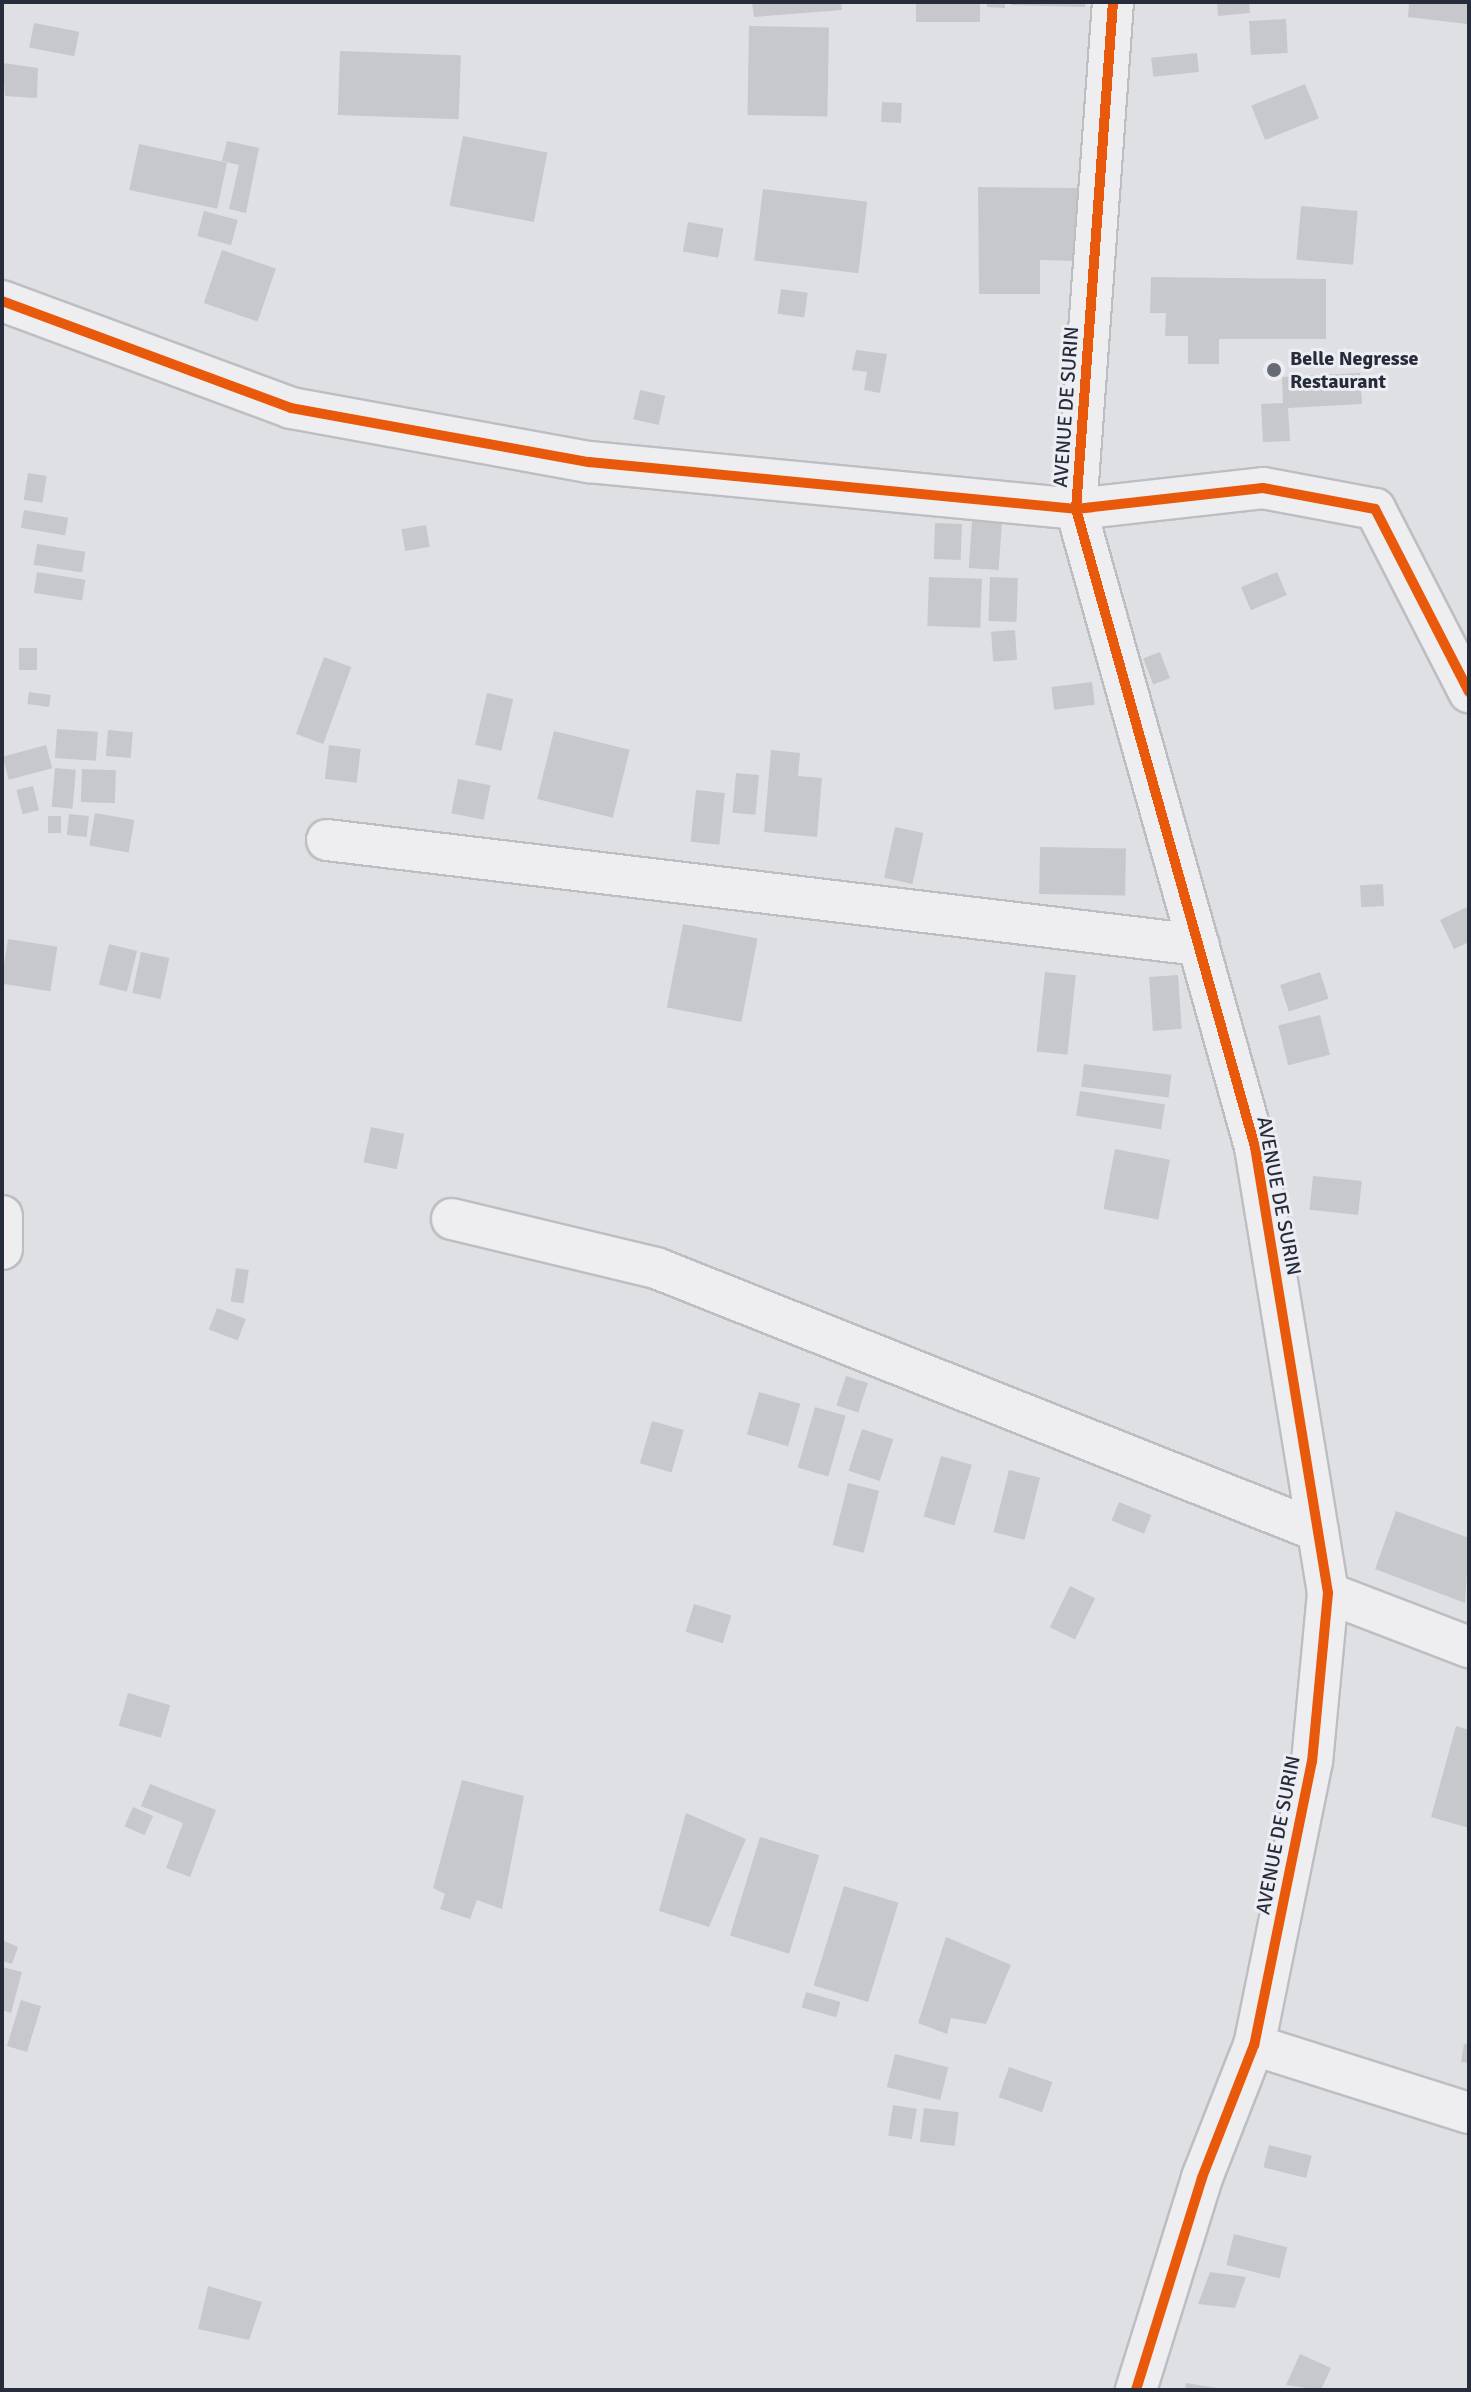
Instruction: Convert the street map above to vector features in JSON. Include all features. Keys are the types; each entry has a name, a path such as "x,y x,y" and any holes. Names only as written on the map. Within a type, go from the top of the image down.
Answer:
{"street":[{"name":"AVENUE DE SURIN","path":"1113,2 1076,509 1255,1147 1328,1593 1312,1761 1254,2045 1202,2178 1136,2390"},
{"path":"2,301 291,408 589,462 1076,509 1263,488 1375,509 1469,692"},
{"path":"327,840 1199,945"},
{"path":"2,1216 2,1249"},
{"path":"452,1219 656,1268 1318,1531"},
{"path":"1328,1593 1469,1647"},
{"path":"1254,2045 1469,2113"}],"building":[{"path":"752,2 841,2 842,10 754,17"},
{"path":"916,2 980,2 980,22 916,22"},
{"path":"987,2 1005,2 1005,8 987,7"},
{"path":"1011,2 1085,2 1085,7 1011,5"},
{"path":"1217,2 1249,2 1250,13 1218,16"},
{"path":"1409,2 1469,2 1467,24 1408,17"},
{"path":"1286,19 1288,53 1251,55 1249,21"},
{"path":"34,23 79,32 74,56 29,48"},
{"path":"749,26 829,27 827,116 747,115"},
{"path":"340,51 461,55 459,119 338,115"},
{"path":"1197,53 1199,72 1153,77 1151,58"},
{"path":"3,63 38,68 37,98 5,96"},
{"path":"1305,84 1319,118 1265,140 1251,106"},
{"path":"882,102 902,103 901,123 881,122"},
{"path":"463,136 547,152 534,222 449,206"},
{"path":"227,141 259,148 246,213 229,209 239,165 222,161"},
{"path":"139,144 227,163 217,209 129,190"},
{"path":"978,187 1077,188 1077,261 1040,260 1040,294 979,294"},
{"path":"763,189 867,202 858,273 754,260"},
{"path":"1301,206 1358,211 1353,265 1296,260"},
{"path":"204,211 238,220 231,245 197,236"},
{"path":"688,222 723,228 718,258 683,252"},
{"path":"222,250 276,269 258,322 204,303"},
{"path":"1151,277 1326,279 1326,339 1219,339 1219,364 1188,364 1188,336 1165,336 1166,313 1150,313"},
{"path":"781,289 808,293 804,318 778,314"},
{"path":"856,350 887,354 880,393 864,390 867,372 852,370"},
{"path":"1360,373 1362,404 1288,408 1290,441 1263,442 1261,404 1283,403 1282,377"},
{"path":"640,390 665,396 659,425 633,419"},
{"path":"28,473 47,476 43,503 24,500"},
{"path":"24,510 68,518 65,536 21,528"},
{"path":"972,521 1002,523 999,570 969,568"},
{"path":"935,523 962,524 961,560 934,559"},
{"path":"426,525 430,547 405,551 401,529"},
{"path":"37,544 85,552 82,572 34,565"},
{"path":"37,572 85,580 82,600 34,593"},
{"path":"1277,572 1287,595 1251,610 1241,587"},
{"path":"929,577 982,579 980,628 927,626"},
{"path":"990,577 1018,578 1016,622 988,621"},
{"path":"1015,630 1017,660 993,662 991,632"},
{"path":"19,648 37,648 37,670 19,670"},
{"path":"1160,652 1170,678 1153,685 1143,658"},
{"path":"324,657 351,667 323,744 296,734"},
{"path":"1092,682 1095,705 1054,710 1051,687"},
{"path":"29,692 51,695 49,707 27,704"},
{"path":"487,693 513,699 501,751 475,745"},
{"path":"57,729 98,732 96,761 55,758"},
{"path":"108,730 133,732 131,758 106,756"},
{"path":"554,731 630,750 613,818 537,799"},
{"path":"46,745 52,768 9,780 3,757"},
{"path":"329,745 361,749 357,783 325,779"},
{"path":"771,750 800,753 798,776 822,778 817,837 764,832"},
{"path":"55,768 76,770 73,809 52,807"},
{"path":"82,769 116,770 115,803 81,802"},
{"path":"736,773 759,775 755,815 733,813"},
{"path":"458,779 490,785 484,820 451,813"},
{"path":"33,786 39,810 23,814 17,790"},
{"path":"696,790 725,793 719,845 691,842"},
{"path":"95,813 134,820 129,852 89,845"},
{"path":"69,814 89,816 87,837 67,835"},
{"path":"48,816 61,816 61,833 48,833"},
{"path":"895,827 923,833 913,884 884,878"},
{"path":"1040,847 1126,849 1125,895 1039,894"},
{"path":"1383,884 1384,906 1361,907 1360,885"},
{"path":"1469,906 1469,942 1454,949 1440,920"},
{"path":"683,924 758,939 741,1022 667,1007"},
{"path":"8,939 57,947 50,991 2,984"},
{"path":"109,944 137,951 127,992 99,985"},
{"path":"141,952 169,958 161,999 132,993"},
{"path":"1045,972 1076,975 1067,1055 1037,1052"},
{"path":"1320,972 1329,999 1289,1012 1280,985"},
{"path":"1178,975 1182,1029 1153,1031 1149,977"},
{"path":"1320,1015 1330,1055 1288,1065 1278,1025"},
{"path":"1084,1064 1171,1075 1169,1098 1081,1087"},
{"path":"1080,1091 1165,1104 1161,1129 1076,1116"},
{"path":"371,1127 404,1134 397,1169 364,1162"},
{"path":"1115,1149 1170,1160 1158,1220 1103,1209"},
{"path":"1313,1176 1362,1181 1358,1215 1309,1210"},
{"path":"236,1268 249,1270 244,1304 231,1302"},
{"path":"217,1308 246,1319 238,1341 209,1329"},
{"path":"846,1376 868,1383 858,1413 836,1405"},
{"path":"759,1392 800,1404 788,1446 747,1434"},
{"path":"815,1407 846,1416 828,1476 798,1468"},
{"path":"652,1421 684,1430 672,1472 640,1463"},
{"path":"862,1429 893,1439 880,1481 848,1471"},
{"path":"941,1456 972,1465 954,1525 924,1517"},
{"path":"1009,1470 1040,1478 1025,1540 994,1532"},
{"path":"848,1483 879,1491 864,1553 833,1545"},
{"path":"1119,1502 1151,1515 1144,1534 1112,1521"},
{"path":"1396,1511 1469,1538 1465,1603 1375,1569"},
{"path":"1070,1586 1095,1598 1075,1640 1050,1627"},
{"path":"694,1604 731,1615 723,1643 686,1632"},
{"path":"128,1693 170,1705 161,1738 119,1726"},
{"path":"1456,1726 1469,1730 1469,1828 1431,1817"},
{"path":"462,1780 524,1796 502,1909 477,1900 470,1919 440,1909 445,1894 433,1888"},
{"path":"150,1784 216,1810 190,1877 166,1868 183,1823 141,1806"},
{"path":"133,1807 153,1816 145,1835 124,1826"},
{"path":"686,1813 746,1839 709,1927 659,1911"},
{"path":"760,1837 819,1855 789,1954 730,1935"},
{"path":"844,1886 899,1903 868,2002 814,1985"},
{"path":"946,1937 1011,1965 986,2024 951,2018 947,2034 918,2023"},
{"path":"2,1940 18,1947 12,1964 2,1961"},
{"path":"2,1967 22,1972 11,2013 2,2010"},
{"path":"806,1992 841,2002 836,2017 802,2007"},
{"path":"21,2000 41,2006 27,2052 7,2046"},
{"path":"1464,2044 1469,2045 1469,2063 1461,2062"},
{"path":"895,2054 948,2067 940,2100 887,2087"},
{"path":"1009,2067 1052,2082 1042,2112 999,2097"},
{"path":"893,2105 917,2109 912,2139 888,2136"},
{"path":"924,2108 959,2112 955,2146 920,2142"},
{"path":"1269,2145 1312,2156 1306,2178 1263,2167"},
{"path":"1234,2234 1287,2247 1280,2278 1226,2265"},
{"path":"1210,2272 1246,2277 1235,2308 1198,2304"},
{"path":"208,2286 262,2302 249,2340 198,2329"},
{"path":"1300,2354 1331,2368 1321,2390 1286,2385"},
{"path":"1186,2383 1217,2388 1217,2390 1185,2390"}],"cycle path":[{"path":"1113,2 1076,509 1255,1147 1328,1593 1312,1761 1254,2045 1202,2178 1136,2390"},
{"path":"2,301 291,408 589,462 1076,509 1263,488 1375,509 1469,692"}],"place":[{"name":"Belle Negresse Restaurant","path":"1274,370"}]}
